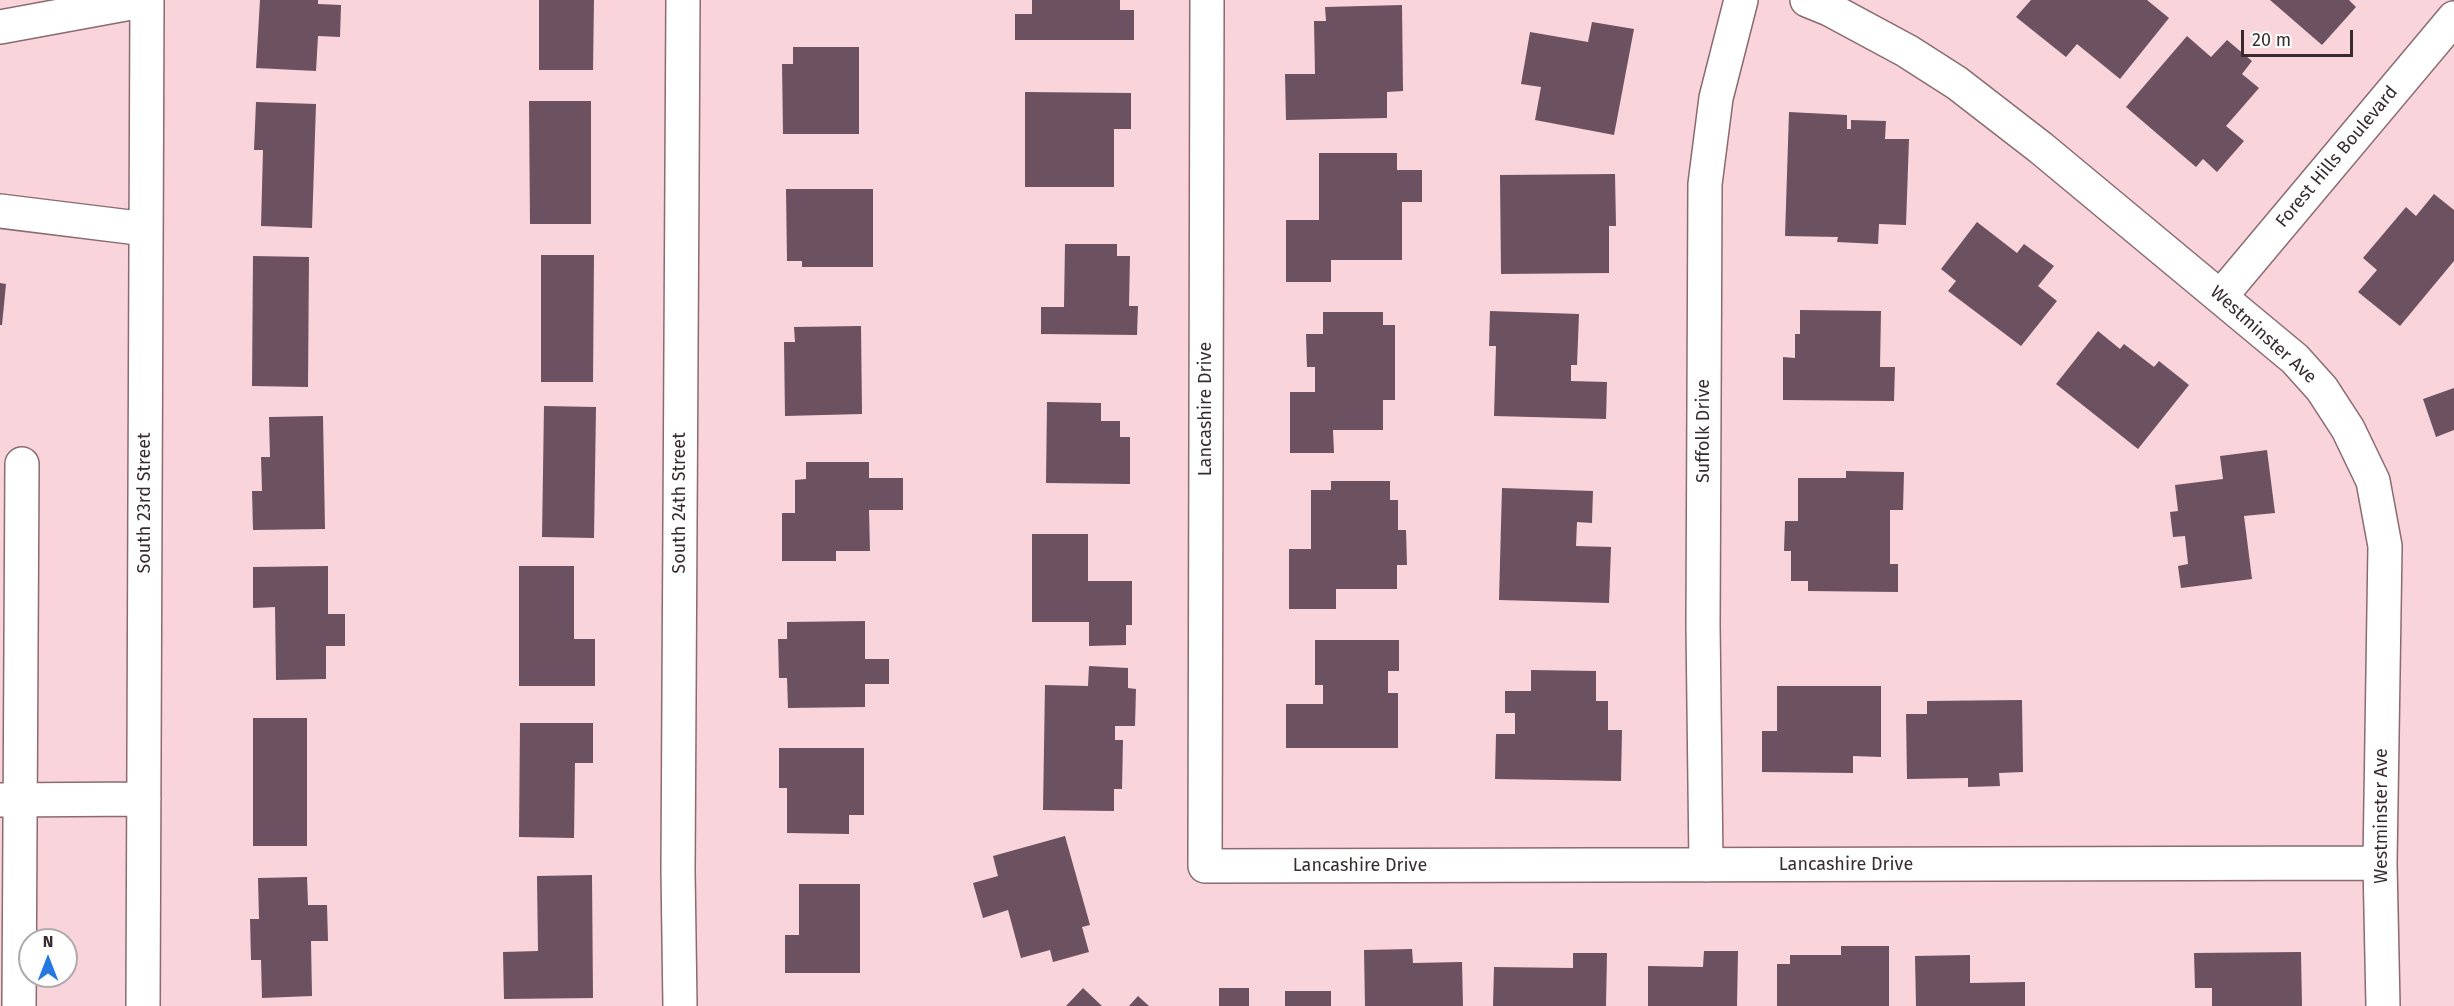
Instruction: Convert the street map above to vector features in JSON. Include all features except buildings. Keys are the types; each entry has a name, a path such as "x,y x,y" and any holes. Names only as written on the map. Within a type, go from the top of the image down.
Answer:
{"street":[{"path":"0,27 147,0"},
{"name":"South 23rd Street","path":"143,1006 147,0"},
{"name":"South 24th Street","path":"680,1006 678,846 683,0"},
{"name":"Lancashire Drive","path":"1207,0 1205,866 2380,863"},
{"name":"Suffolk Drive","path":"1706,865 1703,625 1705,184 1716,98 1741,0"},
{"name":"Westminster Ave","path":"1807,0 1829,9 1907,51 1957,83 2041,148 2295,359 2322,389 2348,429 2373,481 2385,546 2380,863 2383,1006"},
{"name":"Forest Hills Boulevard","path":"2221,296 2454,18"},
{"path":"0,211 146,229"},
{"path":"18,1006 10,800 22,464"},
{"path":"10,800 144,799"}]}
